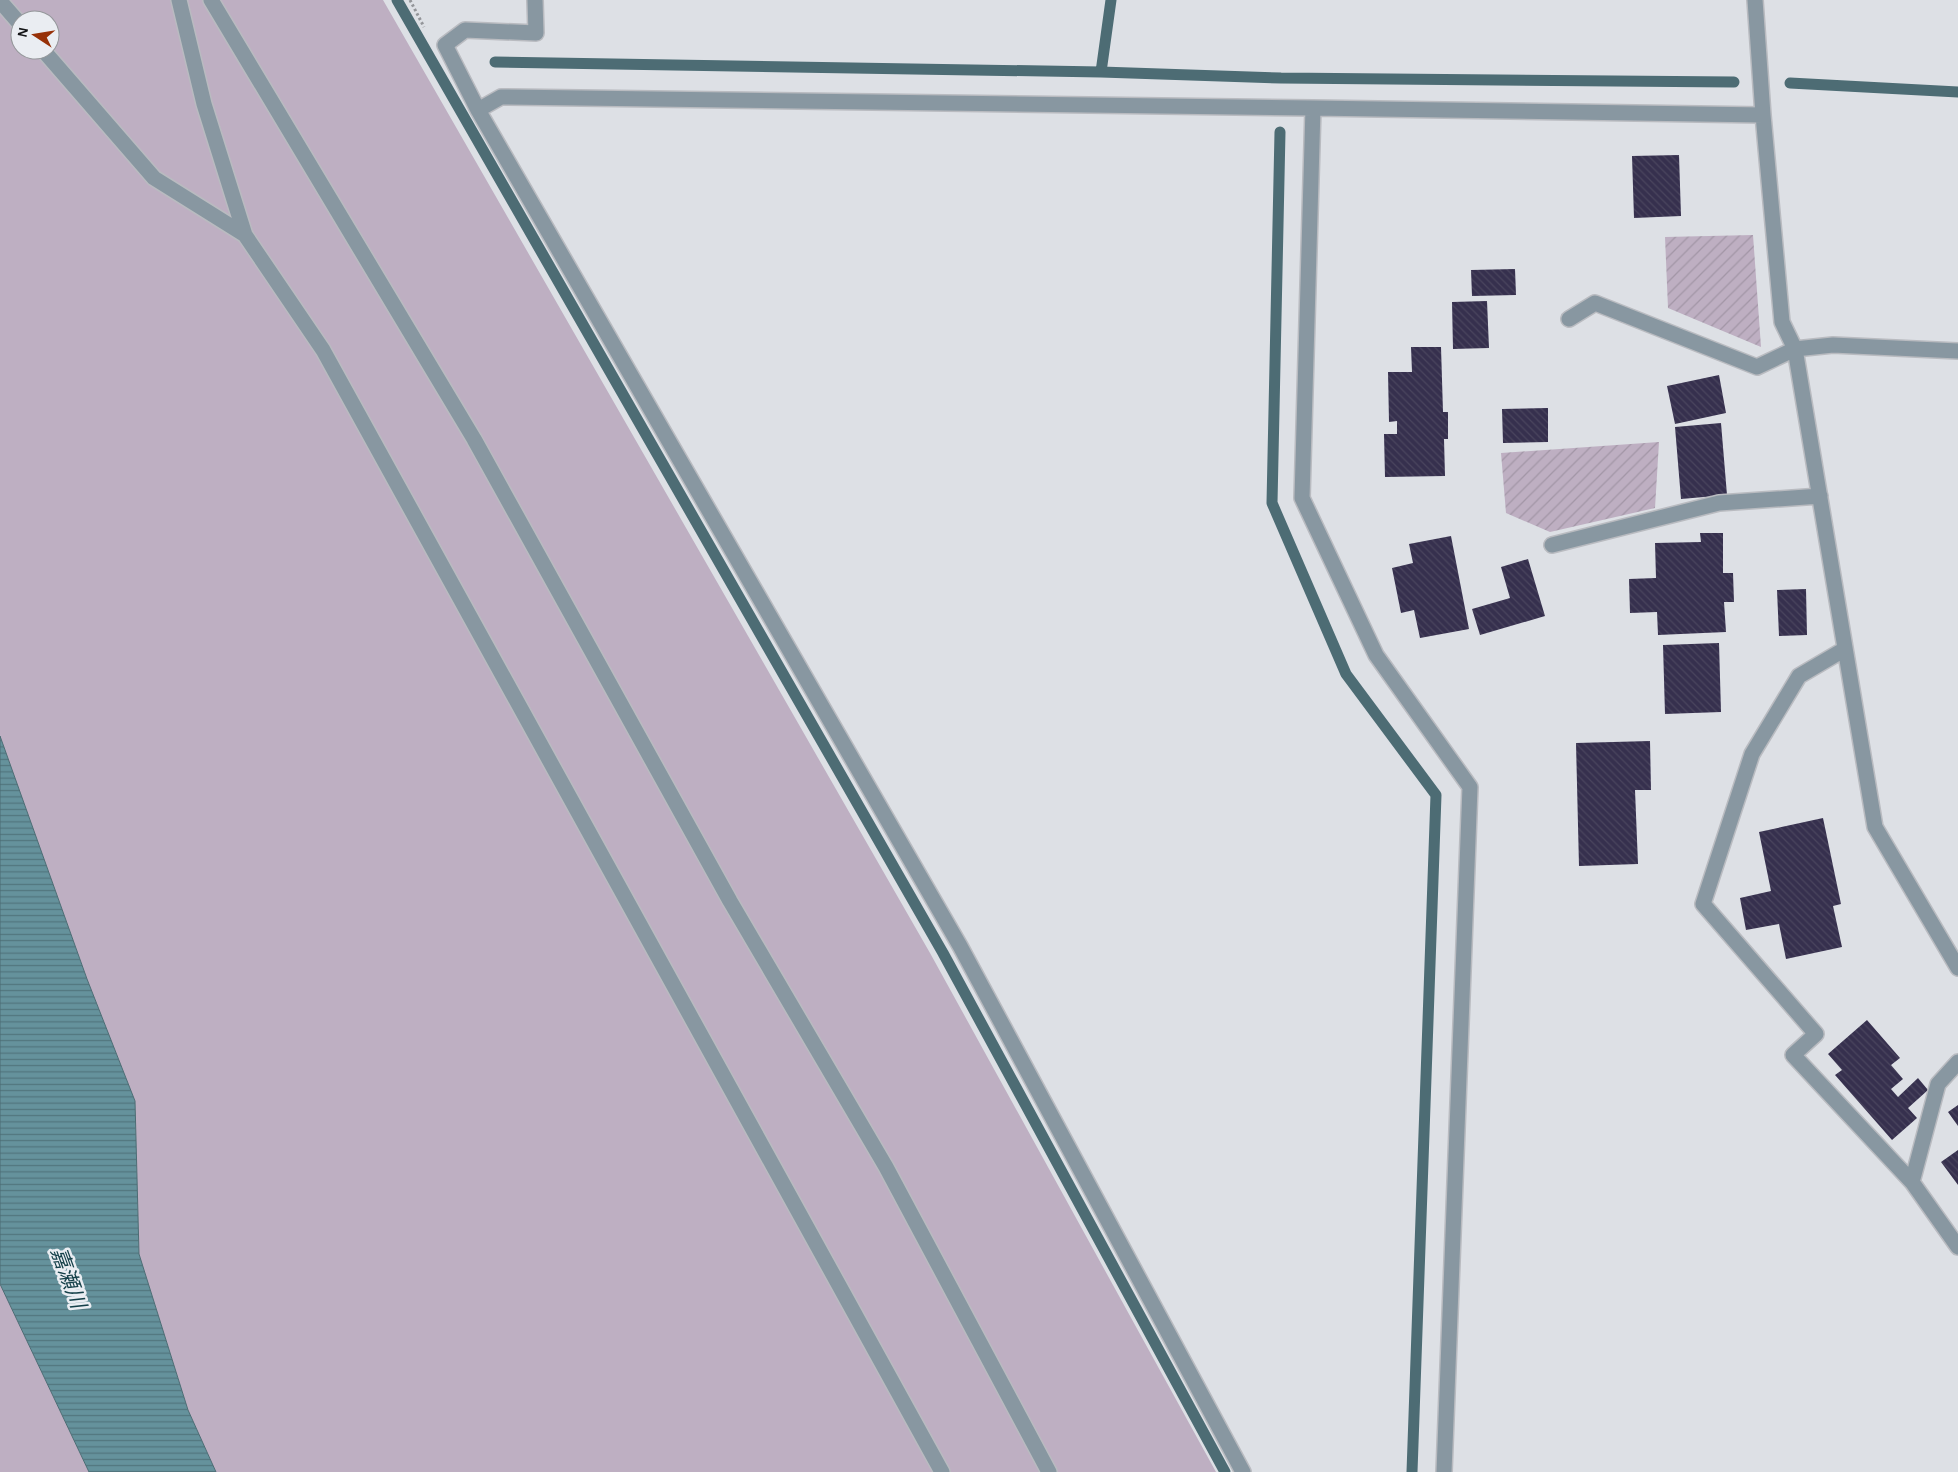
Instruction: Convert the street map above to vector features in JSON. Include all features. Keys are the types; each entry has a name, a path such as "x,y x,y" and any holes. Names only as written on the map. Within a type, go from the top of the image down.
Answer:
{"street":[{"path":"179,0 204,104 245,234 323,350 942,1472"},
{"path":"211,0 474,440 730,901 886,1168 1049,1472"},
{"path":"535,0 536,33 465,30 446,46 478,110 960,946 1243,1472"},
{"path":"1755,0 1762,115 1782,322 1795,349 1875,827 1958,968"},
{"path":"0,1 10,12"},
{"path":"52,60 154,178 245,234"},
{"path":"478,110 500,97 1762,115"},
{"path":"1313,108 1302,498 1376,655 1470,787 1444,1472"},
{"path":"1569,318 1596,303 1757,367 1795,349 1833,345 1958,351"},
{"path":"1552,545 1720,502 1820,496"},
{"path":"1845,649 1799,676 1752,754 1703,904 1816,1034 1793,1055 1912,1182 1958,1247"},
{"path":"1912,1182 1938,1084 1958,1062"}],"shaded area":[{"path":"0,0 383,0 930,953 1216,1472 216,1472 188,1410 139,1254 135,1101 87,979 0,736"},
{"path":"1753,235 1761,347 1668,308 1665,237"},
{"path":"1659,442 1655,508 1550,532 1506,513 1501,453"},
{"path":"0,1284 87,1468 89,1472 0,1472"}],"water":[{"name":"嘉瀬川","path":"0,736 87,979 135,1101 139,1254 188,1410 216,1472 89,1472 0,1284"}],"building":[{"path":"1679,155 1681,216 1634,218 1632,156"},
{"path":"1515,269 1516,295 1472,296 1471,270"},
{"path":"1487,301 1489,348 1453,349 1452,302"},
{"path":"1411,347 1441,347 1443,412 1448,412 1448,439 1444,439 1445,476 1385,477 1384,434 1397,434 1397,421 1389,422 1388,372 1412,372"},
{"path":"1719,375 1726,413 1675,424 1667,386"},
{"path":"1548,408 1548,442 1503,443 1502,409"},
{"path":"1721,423 1727,495 1681,499 1675,427"},
{"path":"1700,533 1723,533 1723,573 1733,573 1734,602 1724,602 1726,632 1658,635 1657,612 1630,613 1629,579 1656,578 1655,543 1701,542"},
{"path":"1451,536 1469,629 1420,638 1414,610 1401,613 1392,568 1413,563 1409,544"},
{"path":"1528,559 1545,616 1480,635 1472,609 1510,598 1501,567"},
{"path":"1806,589 1807,635 1779,636 1777,590"},
{"path":"1719,643 1721,712 1665,714 1663,645"},
{"path":"1650,741 1651,790 1635,790 1638,864 1579,866 1576,743"},
{"path":"1823,818 1841,904 1833,906 1842,947 1786,959 1779,924 1746,930 1740,898 1771,891 1759,832"},
{"path":"1867,1020 1900,1058 1891,1065 1903,1079 1891,1089 1898,1097 1918,1078 1928,1090 1908,1108 1917,1118 1892,1140 1835,1075 1842,1070 1828,1054"},
{"path":"1958,1105 1958,1126 1948,1112"},
{"path":"1958,1150 1958,1185 1941,1162"}],"waterway":[{"path":"397,0 943,953 1225,1472"},
{"path":"1101,72 1111,0"},
{"path":"495,62 1101,72 1281,78 1734,82"},
{"path":"1790,83 1958,92"},
{"path":"1280,132 1272,503 1346,674 1436,795 1412,1472"}]}
